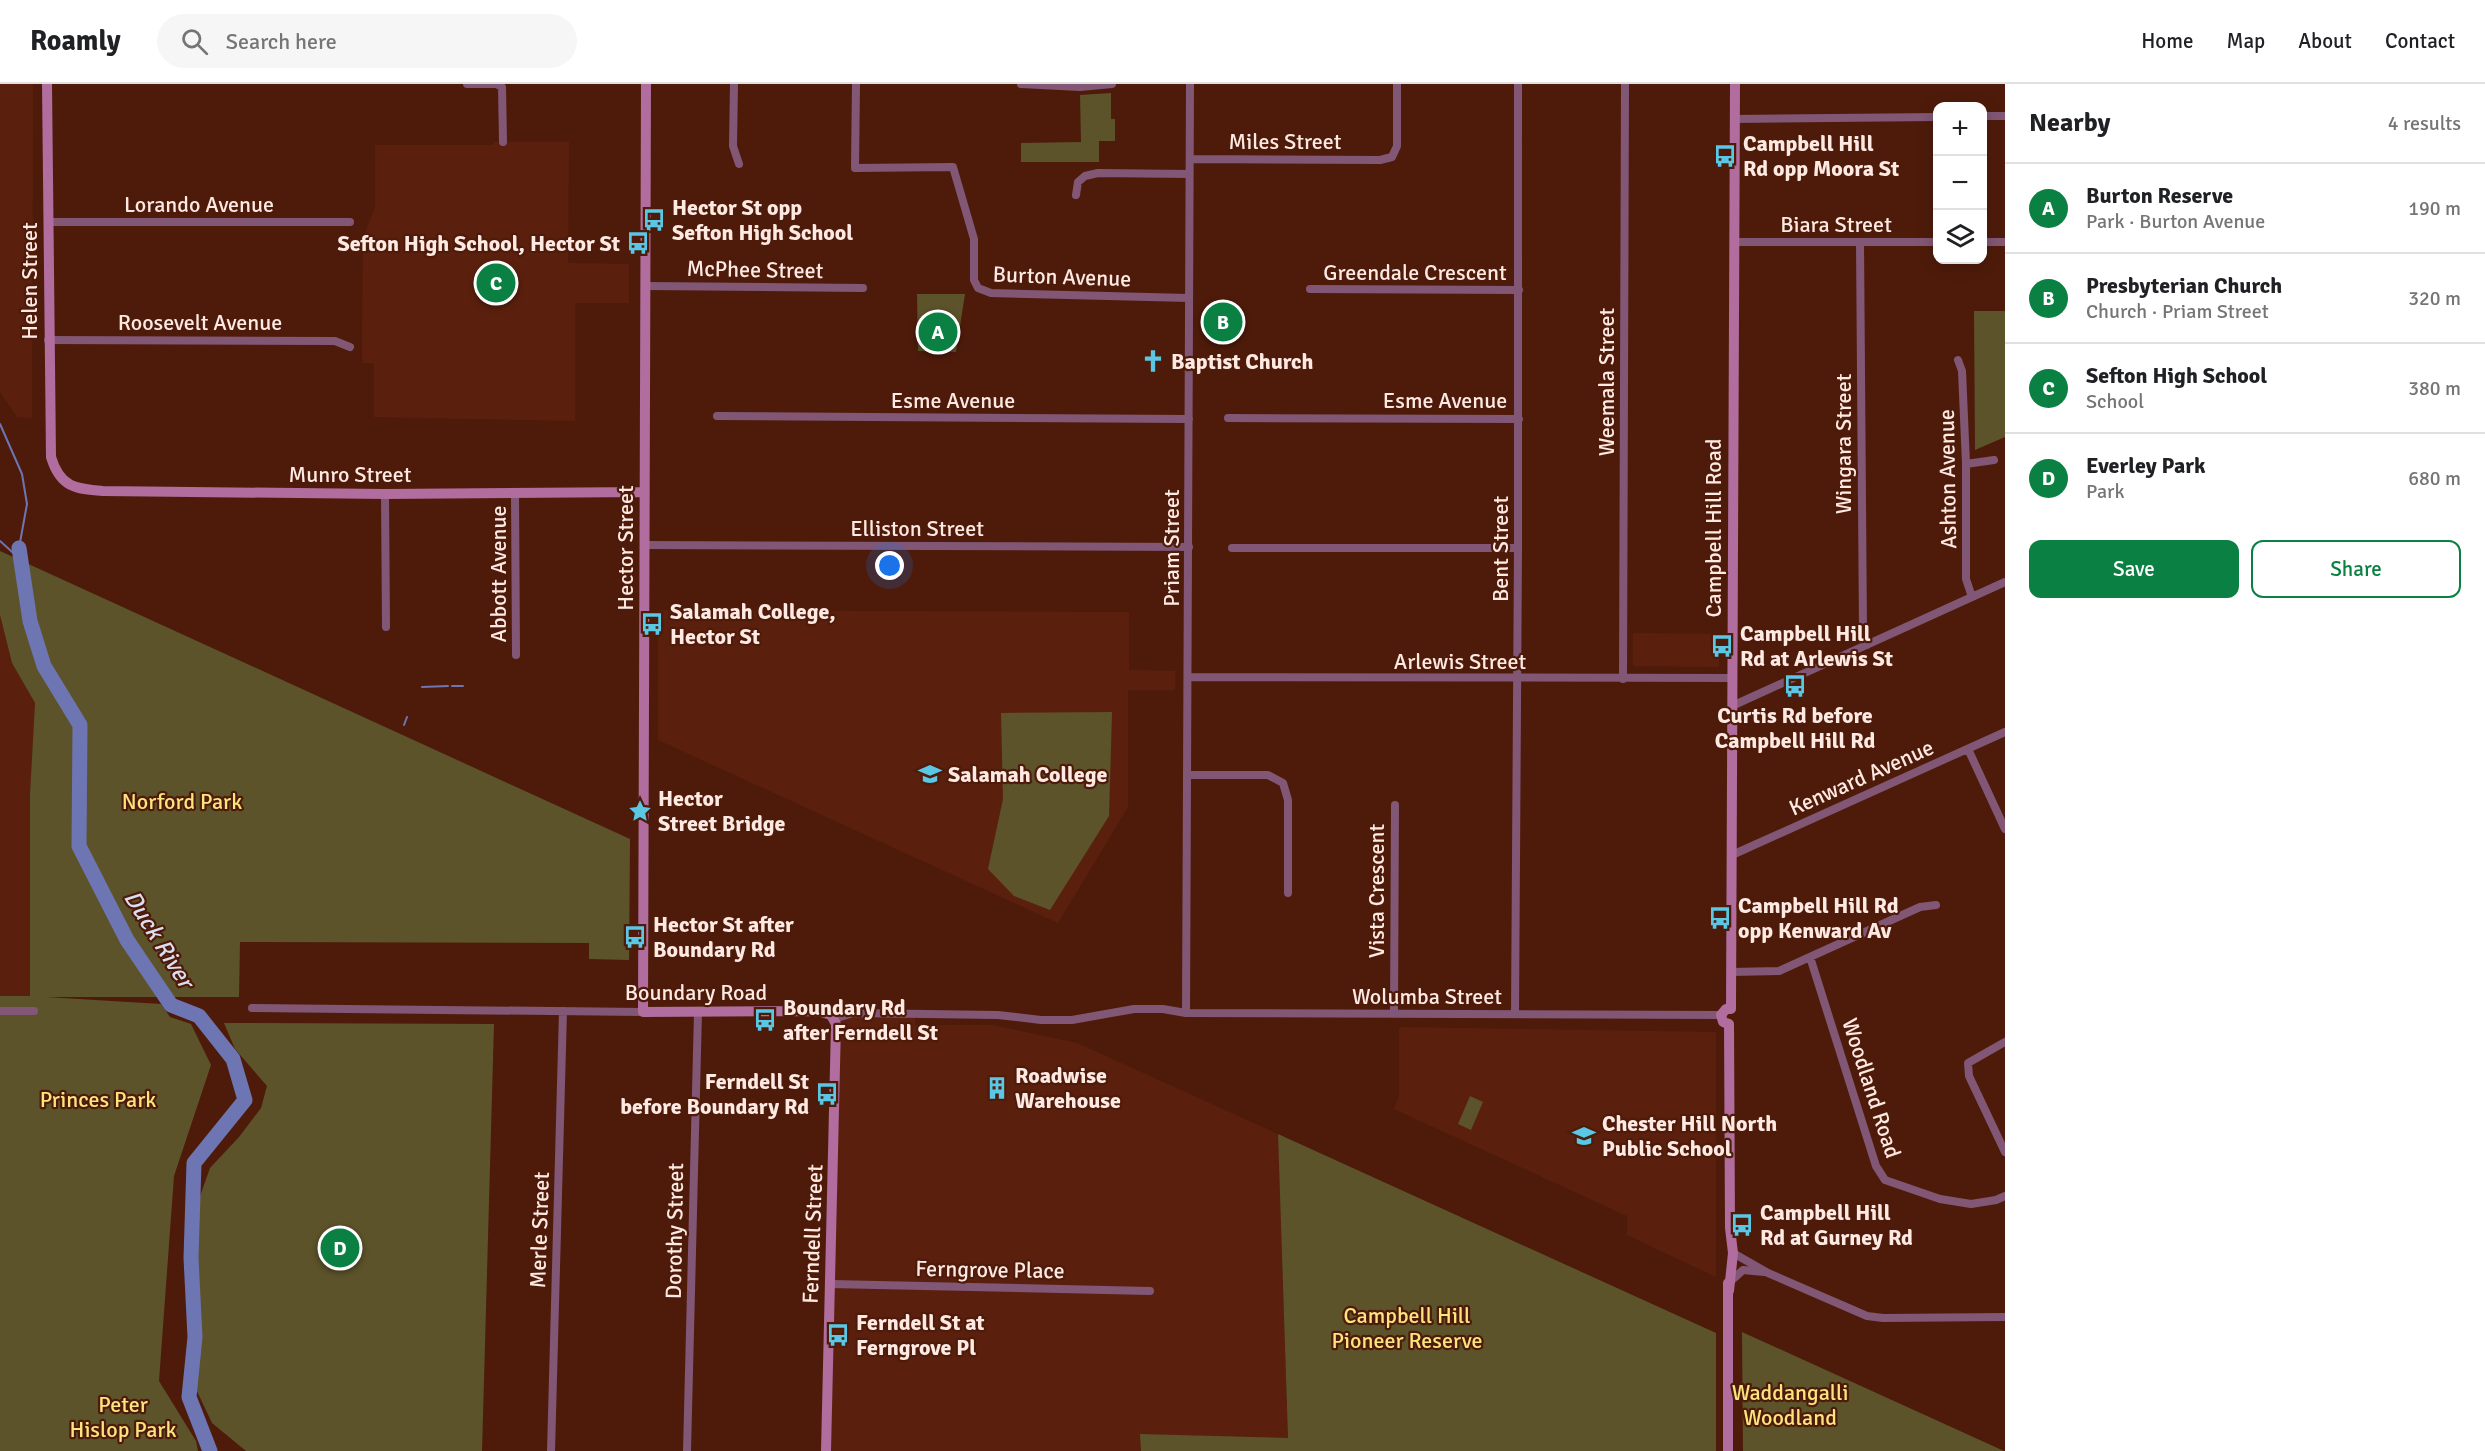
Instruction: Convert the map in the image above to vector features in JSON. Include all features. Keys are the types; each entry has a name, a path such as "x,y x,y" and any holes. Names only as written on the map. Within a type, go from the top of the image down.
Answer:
{"street":[{"name":"Helen Street","path":"47,84 51,457 59,476"},
{"path":"467,84 496,84 502,87 503,142"},
{"name":"Hector Street","path":"643,1012 646,84"},
{"path":"734,84 733,146 739,164"},
{"name":"Burton Avenue","path":"856,84 855,168 953,167 974,239 974,280 982,291 1190,298"},
{"path":"1021,84 1080,87 1112,84"},
{"name":"Priam Street","path":"1186,1013 1190,84"},
{"name":"Miles Street","path":"1190,159 1380,160 1392,157 1397,146 1397,84"},
{"name":"Bent Street","path":"1515,1014 1519,419 1518,84"},
{"name":"Weemala Street","path":"1623,679 1625,84"},
{"name":"Campbell Hill Road","path":"1726,1012 1731,972 1735,84"},
{"path":"1987,116 2005,116"},
{"path":"1734,118 1933,117"},
{"path":"1076,195 1078,182 1092,174 1189,174"},
{"name":"Lorando Avenue","path":"49,222 350,222"},
{"name":"Biara Street","path":"1734,242 1933,242"},
{"name":"Wingara Street","path":"1860,242 1863,632 1867,645"},
{"path":"1987,242 2005,242"},
{"name":"McPhee Street","path":"646,286 863,288"},
{"name":"Greendale Crescent","path":"1310,289 1519,290"},
{"name":"Roosevelt Avenue","path":"48,340 335,341 350,347"},
{"name":"Ashton Avenue","path":"1958,360 1962,371 1966,464 1966,579 1972,597"},
{"name":"Esme Avenue","path":"717,416 1189,419"},
{"name":"Esme Avenue","path":"1228,418 1519,419"},
{"path":"1966,464 1994,460"},
{"name":"Munro Street","path":"59,476 76,489 103,491 385,494 645,492"},
{"name":"Abbott Avenue","path":"515,493 516,655"},
{"path":"385,494 386,627"},
{"name":"Elliston Street","path":"644,545 1189,547"},
{"path":"1232,548 1518,548"},
{"path":"1732,706 2005,582"},
{"name":"Arlewis Street","path":"1188,677 1732,678"},
{"name":"Kenward Avenue","path":"1732,855 2005,732"},
{"path":"1968,749 2005,829"},
{"path":"1188,774 1268,775 1283,783 1288,800 1288,892"},
{"name":"Vista Crescent","path":"1394,1014 1395,805"},
{"path":"1731,972 1779,971 1920,907 1936,905"},
{"name":"Woodland Road","path":"1810,957 1876,1166 1885,1180 1940,1199 1971,1204 1996,1200 2005,1196"},
{"name":"Boundary Road","path":"252,1008 643,1012 818,1011 826,1012 834,1019 854,1013 998,1015 1041,1020 1072,1020 1134,1009"},
{"name":"Wolumba Street","path":"1134,1009 1163,1009 1186,1013 1726,1012"},
{"path":"0,1011 34,1011"},
{"name":"Merle Street","path":"551,1451 563,1011"},
{"name":"Dorothy Street","path":"687,1451 698,1012"},
{"path":"1726,1012 1723,1022 1729,1024 1730,1228 1733,1253 1729,1305 1728,1451"},
{"name":"Ferndell Street","path":"825,1451 836,1032 834,1019"},
{"path":"2005,1042 1968,1063 1969,1076 2005,1152"},
{"path":"1730,1228 1726,1278 1730,1285"},
{"path":"1733,1253 1768,1273 1867,1316 1883,1318 2005,1317"},
{"path":"1730,1285 1743,1270 1768,1273"},
{"name":"Ferngrove Place","path":"830,1284 1150,1290"}],"shaded area":[{"path":"0,84 33,84 32,418 17,417 0,392"},
{"path":"494,142 569,142 568,263 629,264 629,303 575,303 575,421 374,417 374,363 362,363 363,238 375,207 375,145 494,145"},
{"name":"Salamah College","path":"658,610 1129,612 1129,670 1175,671 1175,690 1128,690 1128,807 1058,923 658,740"},
{"path":"0,615 12,663 35,703 30,794 30,997 0,996"},
{"path":"1633,633 1719,634 1719,667 1633,666"},
{"path":"915,1013 915,1025 993,1025 1077,1043 1278,1134 1288,1439 1141,1434 1141,1451 826,1451 836,1024 844,1014"},
{"name":"Chester Hill North Public School","path":"1399,1027 1716,1032 1716,1277 1627,1235 1627,1216 1394,1109 1399,1096"}],"green space":[{"path":"1111,93 1111,119 1115,119 1115,141 1099,141 1099,162 1021,162 1021,143 1081,142 1080,95"},
{"path":"917,294 965,294 956,352 918,351"},
{"path":"1974,311 2005,311 2005,437 1975,450"},
{"name":"Norford Park","path":"0,551 630,839 629,960 589,959 589,943 240,942 239,997 46,997 161,1004 170,1017 191,1024 211,1065 174,1176 159,1381 196,1441 198,1451 0,1451 0,996 30,996 30,794 35,703 12,663 0,615"},
{"path":"1112,712 1109,816 1050,910 1014,896 988,869 1003,799 1001,713"},
{"path":"224,1023 494,1024 482,1451 246,1451 212,1423 186,1368 197,1321 189,1268 195,1265 188,1230 210,1168 239,1137 261,1108 267,1086 235,1049"},
{"path":"1470,1096 1483,1102 1471,1130 1458,1124"},
{"name":"Campbell Hill Pioneer Reserve","path":"1278,1134 1716,1333 1716,1451 1141,1451 1140,1434 1288,1438"},
{"name":"Waddangalli Woodland","path":"1742,1332 2004,1451 1743,1451"}],"waterway":[{"name":"Duck River","path":"0,424 22,474 27,504 19,548"},
{"path":"0,541 21,560"},
{"name":"Duck River","path":"19,548 30,621 44,666 80,725 79,846 127,940 171,1005 199,1016 233,1059 245,1100 194,1163 191,1258 195,1337 189,1397 210,1451"},
{"path":"422,687 448,686"},
{"path":"452,686 463,686"},
{"path":"404,725 407,717"}],"place":[{"name":"Campbell Hill Rd opp Moora St","path":"1725,156"},
{"name":"Hector St opp Sefton High School","path":"654,220"},
{"name":"Sefton High School, Hector St","path":"638,243"},
{"name":"Sefton High School","path":"496,283"},
{"name":"Presbyterian Church","path":"1223,322"},
{"name":"Burton Reserve","path":"938,332"},
{"name":"Baptist Church","path":"1153,361"},
{"name":"Salamah College, Hector St","path":"652,624"},
{"name":"Campbell Hill Rd at Arlewis St","path":"1722,646"},
{"name":"Curtis Rd before Campbell Hill Rd","path":"1795,686"},
{"name":"Salamah College","path":"930,774"},
{"name":"Hector Street Bridge","path":"640,811"},
{"name":"Campbell Hill Rd opp Kenward Av","path":"1720,918"},
{"name":"Hector St after Boundary Rd","path":"635,937"},
{"name":"Boundary Rd after Ferndell St","path":"765,1020"},
{"name":"Roadwise Warehouse","path":"997,1088"},
{"name":"Ferndell St before Boundary Rd","path":"827,1094"},
{"name":"Chester Hill North Public School","path":"1584,1136"},
{"name":"Campbell Hill Rd at Gurney Rd","path":"1742,1225"},
{"name":"Everley Park","path":"340,1248"},
{"name":"Ferndell St at Ferngrove Pl","path":"838,1335"}],"park label":[{"name":"Princes Park","path":"98,1099"},
{"name":"Peter Hislop Park","path":"123,1416"}]}
